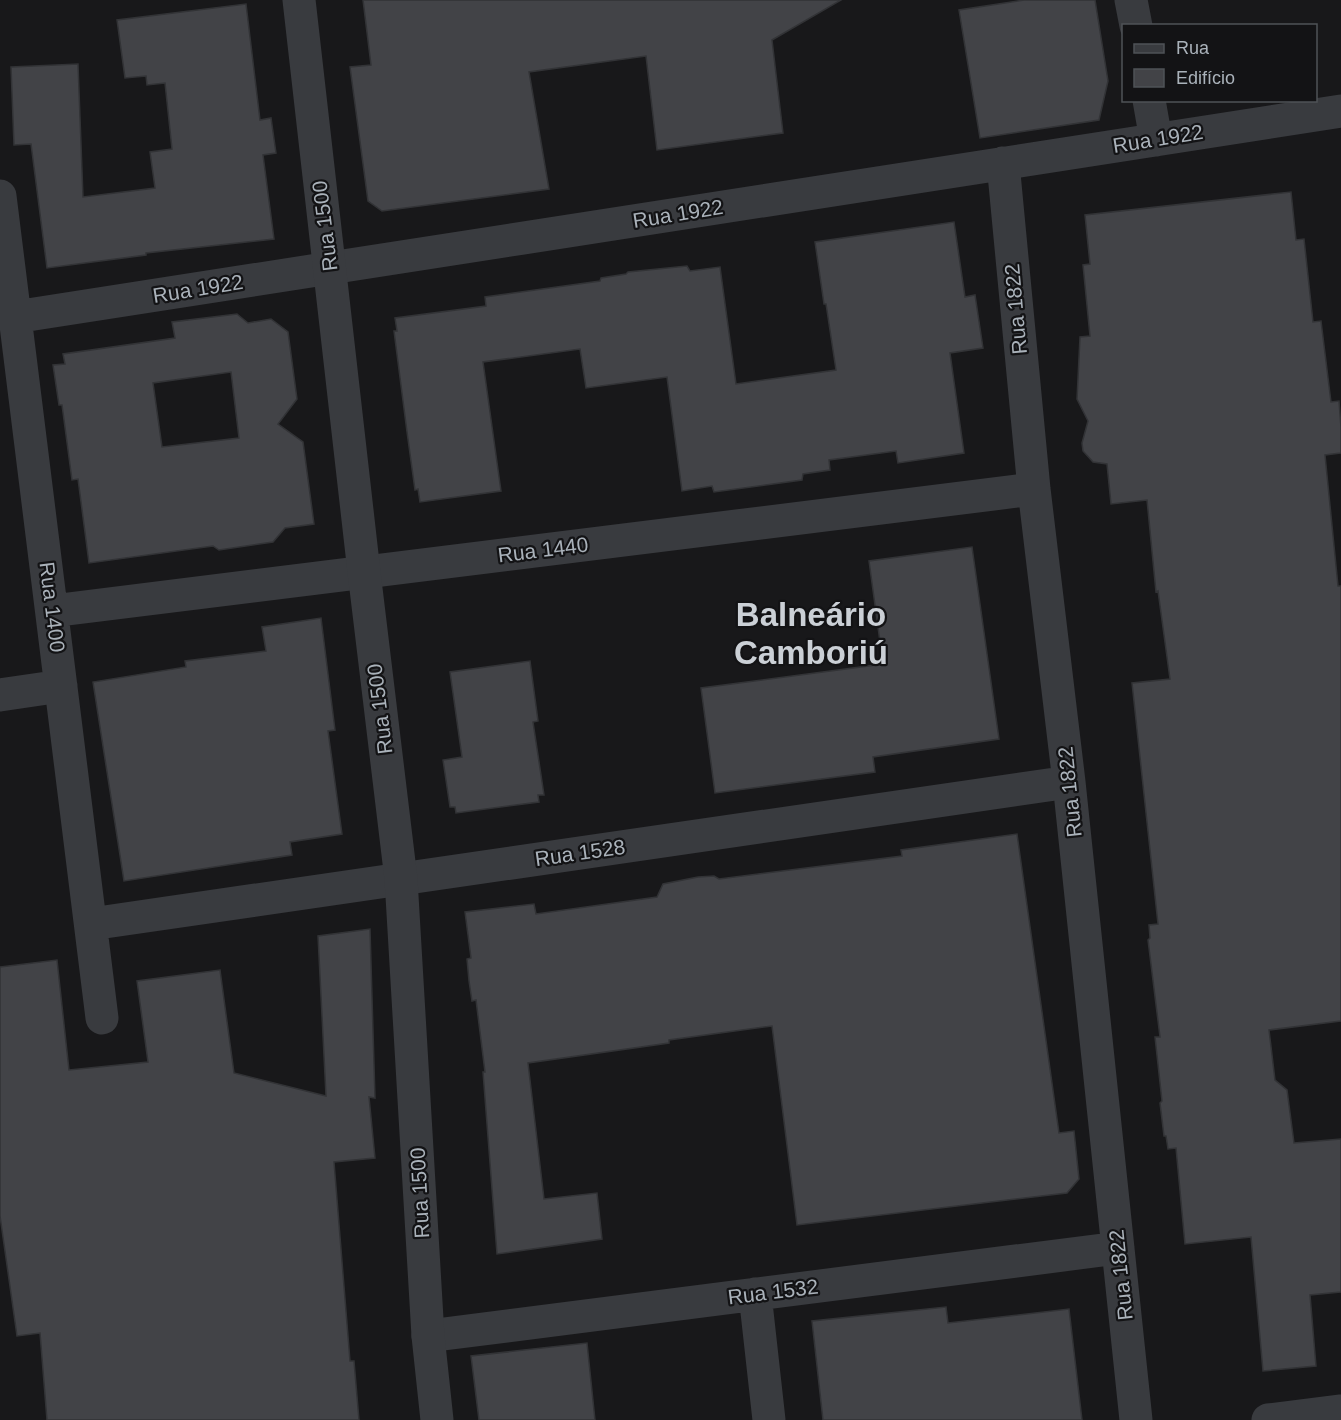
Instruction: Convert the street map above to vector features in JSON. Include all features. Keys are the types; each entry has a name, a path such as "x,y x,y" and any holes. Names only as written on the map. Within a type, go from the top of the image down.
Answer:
{"street":[{"name":"Rua 1500","path":"299,0 401,879 428,1336 437,1420"},
{"path":"1131,0 1136,24"},
{"path":"1149,102 1156,140"},
{"name":"Rua 1922","path":"15,317 1341,111"},
{"name":"Rua 1822","path":"1003,163 1034,489 1069,782 1136,1420"},
{"name":"Rua 1400","path":"0,196 102,1017"},
{"name":"Rua 1440","path":"52,610 1034,489"},
{"path":"0,695 62,686"},
{"name":"Rua 1528","path":"91,924 1069,782"},
{"name":"Rua 1532","path":"428,1336 1118,1248"},
{"path":"755,1294 769,1420"},
{"path":"1268,1420 1341,1412"}],"building":[{"path":"363,0 841,0 772,40 783,133 657,150 646,56 529,72 549,189 382,211 368,201 350,67 371,65"},
{"path":"1024,0 1095,0 1108,81 1099,120 980,138 959,10"},
{"path":"246,4 260,120 271,118 276,153 263,155 274,239 146,253 146,255 47,268 31,144 14,145 11,67 78,64 83,197 155,188 150,152 172,149 165,83 147,85 146,76 125,78 117,20"},
{"path":"1291,192 1296,240 1304,239 1313,322 1321,321 1331,402 1339,401 1341,427 1341,453 1325,455 1338,586 1341,586 1341,1021 1269,1030 1275,1080 1287,1090 1294,1143 1341,1139 1341,1292 1310,1295 1316,1366 1263,1371 1251,1237 1185,1244 1176,1148 1168,1149 1166,1136 1164,1136 1155,1037 1160,1037 1148,940 1150,938 1149,925 1158,924 1132,683 1170,679 1158,591 1156,592 1147,500 1111,504 1107,464 1093,462 1083,451 1082,443 1088,421 1077,399 1080,337 1090,336 1083,265 1090,264 1085,215"},
{"path":"954,222 965,297 975,295 983,348 950,353 964,453 898,463 896,451 829,460 830,470 803,474 802,480 714,492 712,486 682,491 667,377 586,388 580,349 483,362 501,491 420,502 418,489 415,490 407,432 394,331 397,331 395,318 486,306 485,297 600,281 601,278 628,272 687,266 690,271 720,267 736,384 836,370 815,242"},
{"path":"237,314 248,323 271,319 288,332 297,399 278,424 303,442 314,524 285,528 273,542 219,550 213,546 89,563 78,479 72,480 62,405 59,405 53,365 65,364 63,354 175,338 172,322","holes":["231,372 239,438 162,447 153,383"]},
{"path":"972,547 999,739 873,757 875,772 715,793 701,688 883,664 869,561"},
{"path":"321,618 335,730 328,731 342,834 290,842 292,855 124,881 93,682 186,667 185,661 266,651 262,627"},
{"path":"530,661 538,721 533,722 544,795 538,795 539,802 456,813 455,807 450,807 443,760 462,757 450,672"},
{"path":"1017,834 1059,1133 1074,1131 1079,1179 1067,1193 797,1225 772,1026 528,1063 544,1199 597,1193 602,1239 497,1254 483,1072 485,1072 476,1000 472,1001 469,981 467,959 471,958 465,912 534,904 536,914 657,897 663,884 698,877 714,876 719,879 902,856 901,850"},
{"path":"370,929 375,1098 369,1097 375,1158 334,1162 350,1361 354,1361 359,1420 47,1420 40,1333 17,1336 0,1216 0,967 57,960 69,1070 148,1062 137,981 220,970 234,1073 326,1096 318,936"},
{"path":"946,1307 948,1323 1069,1309 1082,1420 823,1420 812,1321"},
{"path":"587,1343 595,1420 479,1420 471,1356"}],"district":[{"name":"Balneário Camboriú","path":"811,633"}]}
